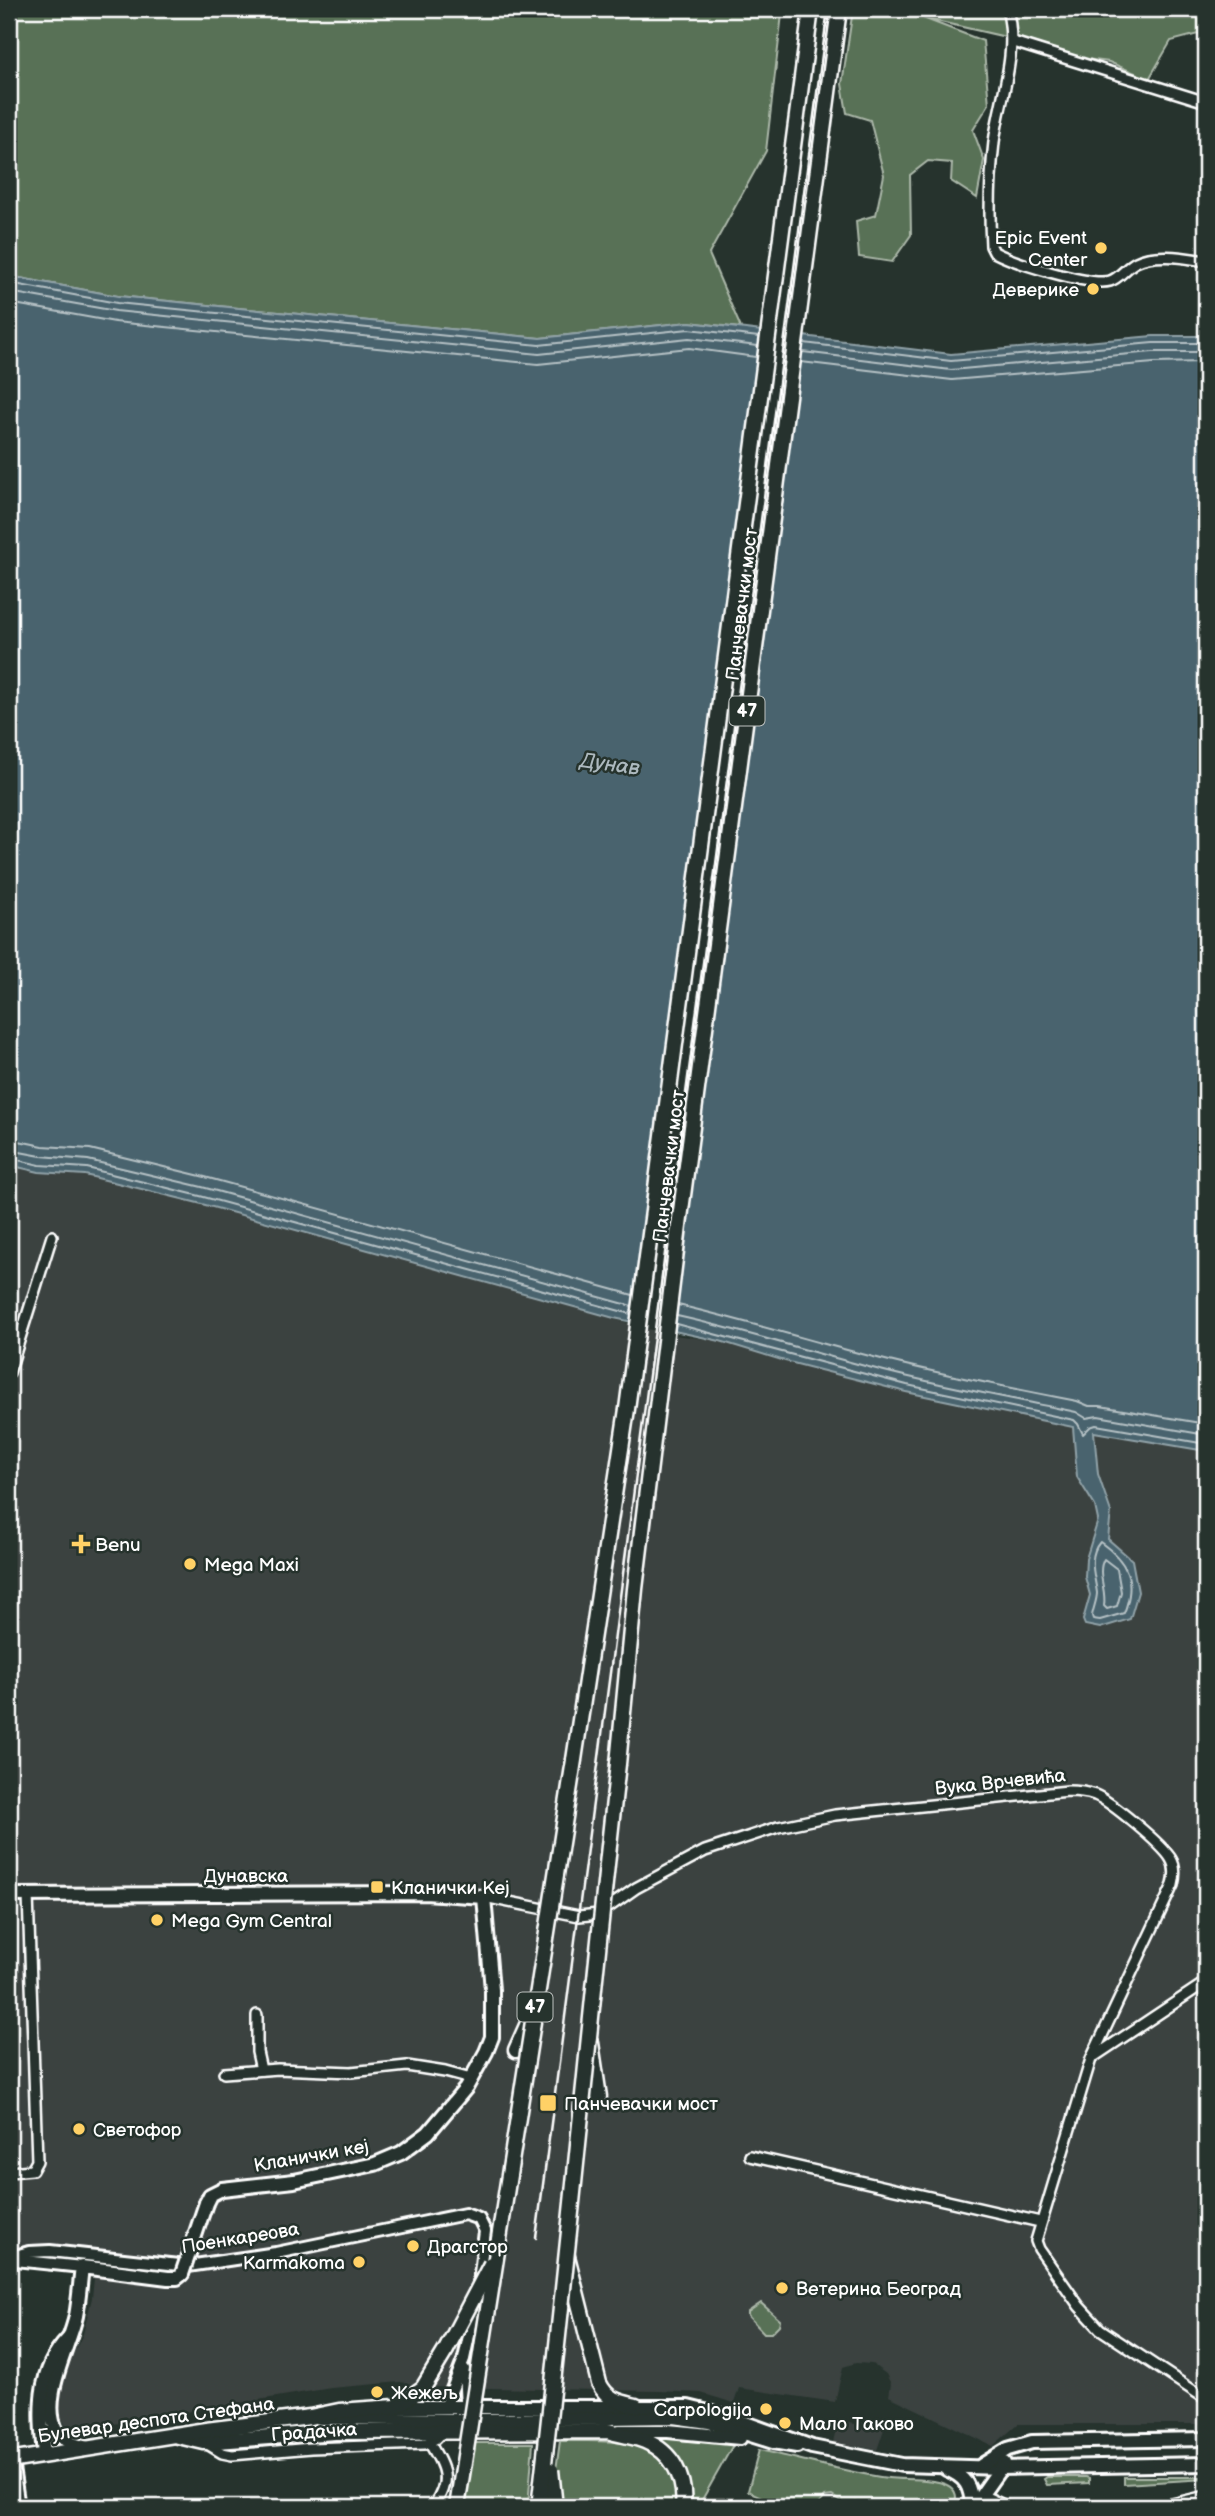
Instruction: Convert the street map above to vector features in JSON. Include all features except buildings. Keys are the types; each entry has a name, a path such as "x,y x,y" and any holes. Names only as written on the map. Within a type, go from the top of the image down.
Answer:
{"main road":[{"name":"Панчевачки мост","path":"535,2007 627,1409 811,9"},
{"name":"Панчевачки мост","path":"590,2031 656,1413 839,9"},
{"name":"Дунавска","path":"9,1895 425,1893 484,1897"},
{"name":"Кланички кеј","path":"182,2274 206,2203 210,2194 216,2190 294,2181 390,2159 428,2133 449,2110 471,2079 489,2045 494,2023 484,1897"},
{"path":"516,2050 535,2007"},
{"name":"47","path":"457,2507 535,2007"},
{"path":"590,2031 599,2097"},
{"name":"47","path":"539,2507 590,2031"},
{"path":"566,2252 595,2375 606,2395 636,2406"},
{"path":"396,2407 423,2388 497,2254"},
{"path":"82,2267 76,2316 54,2385 53,2420 59,2434 87,2448"},
{"name":"Поенкареова","path":"82,2267 168,2278 177,2278 182,2274"},
{"path":"44,2455 42,2388 48,2367 68,2339"},
{"name":"Булевар деспота Стефана","path":"10,2461 339,2411 396,2407 688,2407 707,2410 812,2447"},
{"name":"Булевар деспота Стефана","path":"310,2417 340,2420 673,2417 709,2422 785,2445 943,2468 1206,2464"},
{"path":"549,2419 550,2477 555,2507"},
{"path":"608,2431 649,2442 670,2459 682,2479 683,2507"},
{"path":"174,2435 204,2442 306,2433 668,2431 761,2439"},
{"name":"Булевар деспота Стефана","path":"975,2468 990,2462 1008,2449 1040,2441 1206,2439"},
{"path":"973,2507 1021,2444"},
{"path":"10,2461 18,2507"},
{"path":"943,2468 965,2479 971,2490 973,2507"}],"street":[{"path":"1007,9 1013,42 1000,104 991,173 989,204 991,246 994,251 1064,275 1098,282 1110,281 1144,258 1206,261"},
{"path":"1013,42 1206,102"},
{"path":"9,1373 52,1236"},
{"name":"Вука Врчевића","path":"484,1897 579,1916 599,1914 636,1888 705,1851 778,1827 835,1815 1042,1793 1089,1793 1110,1804 1164,1850 1172,1862 1175,1877 1090,2059 1040,2222 1036,2245 1100,2329 1206,2399"},
{"path":"9,2172 32,2170 37,2161 28,1895"},
{"path":"1090,2059 1206,1982"},
{"path":"257,2015 257,2052 261,2070"},
{"path":"224,2073 261,2070 351,2072 407,2066 471,2079"},
{"path":"750,2156 1040,2222"},
{"name":"Поенкареова","path":"9,2258 29,2252 50,2251 188,2266 276,2253 465,2214 476,2216 483,2226 484,2242 464,2359"},
{"name":"Поенкареова","path":"9,2258 82,2267"},
{"path":"445,2407 464,2359"},
{"path":"464,2359 466,2408"},
{"path":"433,2507 444,2491 445,2484 441,2462 429,2442 442,2432"},
{"name":"Градачка","path":"204,2442 222,2453 232,2455 429,2442"},
{"path":"982,2495 1008,2507"},
{"path":"1159,2507 1206,2496"}],"shaded area":[{"path":"9,1165 39,1172 85,1175 304,1230 666,1334 720,1341 785,1362 906,1392 1073,1427 1077,1477 1095,1506 1098,1520 1086,1559 1085,1577 1090,1595 1083,1620 1100,1628 1130,1619 1132,1560 1108,1539 1111,1512 1098,1474 1094,1432 1206,1451 1206,2424 1018,2424 993,2446 889,2396 891,2384 886,2374 872,2364 856,2363 843,2367 835,2402 739,2388 734,2403 701,2393 433,2387 400,2382 331,2388 71,2431 66,2426 61,2417 58,2397 60,2381 83,2334 92,2298 97,2249 50,2244 9,2248"},
{"path":"838,2421 854,2424 864,2422 884,2429 877,2450 833,2442"}],"green space":[{"path":"9,9 778,9 782,14 766,151 709,254 741,328 689,322 540,338 118,296 9,276"},
{"path":"853,9 1206,9 1206,32 1171,41 1149,79 1109,62 1070,57 1032,43 923,18 983,41 989,104 973,130 984,160 977,198 951,181 952,163 928,161 910,175 911,235 892,262 859,257 856,221 876,215 884,175 870,120 847,113 842,84"},
{"path":"761,2303 780,2320 771,2333 764,2333 748,2316 748,2312"},
{"path":"652,2437 733,2445 698,2507 686,2507 688,2497"},
{"path":"560,2441 620,2442 648,2450 660,2458 672,2474 674,2507 562,2507 556,2470"},
{"path":"467,2443 533,2443 528,2507 457,2507"},
{"path":"759,2450 894,2479 941,2483 953,2489 956,2500 953,2507 864,2507 856,2502 848,2506 832,2496 825,2497 816,2507 783,2507 748,2491"},
{"path":"1086,2477 1089,2478 1089,2483 1047,2485 1044,2479"},
{"path":"1124,2477 1206,2477 1206,2479 1124,2484"}],"water":[{"name":"Дунав","path":"9,276 118,296 540,338 689,322 951,354 1153,336 1206,336 1206,1451 1094,1432 1098,1474 1111,1512 1108,1539 1132,1560 1138,1592 1130,1619 1100,1628 1085,1625 1083,1620 1090,1595 1085,1577 1086,1559 1098,1520 1095,1506 1077,1477 1073,1427 906,1392 720,1341 614,1318 198,1203 85,1175 39,1172 9,1165"}],"pier":[{"path":"761,327 805,333 674,1335 631,1325"}],"railway":[{"path":"536,2238 828,9"}],"place":[{"name":"Epic Event Center","path":"1101,248"},
{"name":"Деверике","path":"1093,289"},
{"name":"Benu","path":"81,1544"},
{"name":"Mega Maxi","path":"190,1564"},
{"name":"Кланички Кеј","path":"377,1887"},
{"name":"Mega Gym Central","path":"157,1920"},
{"name":"Панчевачки мост","path":"548,2103"},
{"name":"Светофор","path":"79,2129"},
{"name":"Драгстор","path":"413,2246"},
{"name":"Karmakoma","path":"359,2262"},
{"name":"Ветерина Београд","path":"782,2288"},
{"name":"Жежељ","path":"377,2392"},
{"name":"Carpologija","path":"766,2409"},
{"name":"Мало Таково","path":"785,2423"}]}
